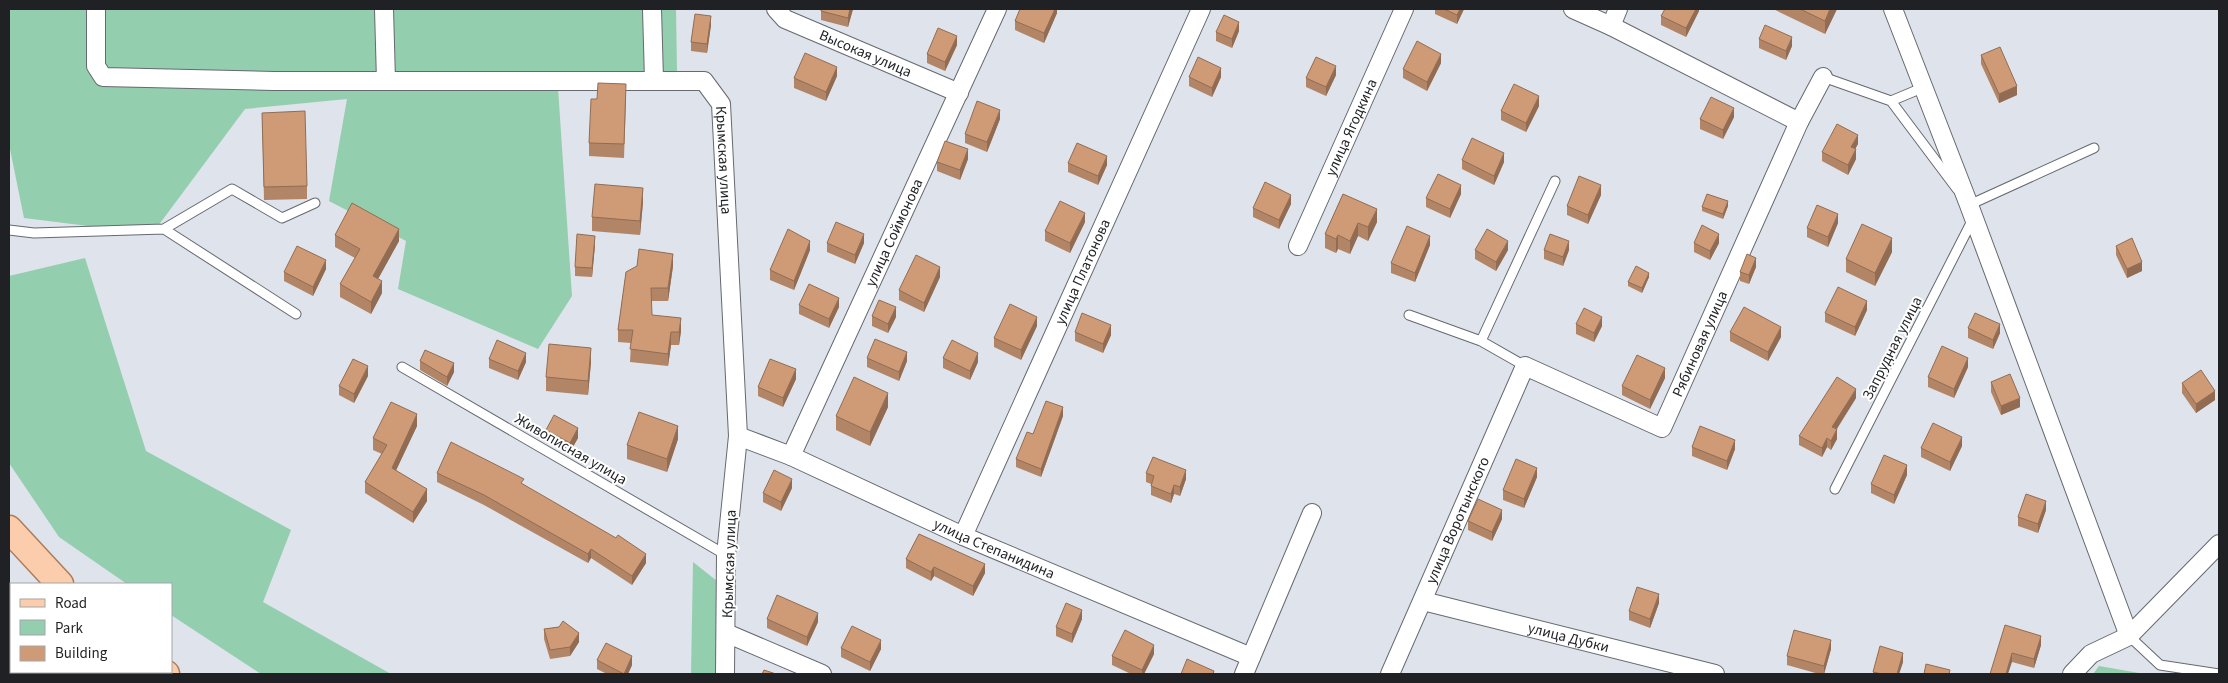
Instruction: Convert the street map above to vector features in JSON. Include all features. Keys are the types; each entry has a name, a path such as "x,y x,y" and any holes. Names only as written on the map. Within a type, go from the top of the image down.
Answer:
{"main road":[{"path":"9,529 59,583"}],"street":[{"name":"Крымская улица","path":"96,9 96,66 102,76 274,81 704,81 721,104 738,436 726,555 725,674"},
{"path":"384,9 386,80"},
{"path":"652,9 654,80"},
{"name":"Высокая улица","path":"776,9 785,19 959,93"},
{"name":"улица Соймонова","path":"791,456 997,9"},
{"name":"улица Платонова","path":"963,536 1201,9"},
{"name":"улица Ягодкина","path":"1298,246 1404,9"},
{"path":"1573,9 1611,26 1799,122"},
{"path":"1611,26 1618,9"},
{"path":"1893,9 2129,636"},
{"name":"Рябиновая улица","path":"1525,366 1662,428 1799,122 1823,77"},
{"name":"улица Воротынского","path":"1390,674 1525,366"},
{"name":"улица Степанидина","path":"738,436 791,456 963,536 1251,657"},
{"path":"1244,674 1312,513"},
{"path":"2072,674 2091,654 2129,636 2219,544"},
{"name":"улица Дубки","path":"1423,601 1714,674"},
{"path":"726,634 822,674"}],"lane":[{"path":"1823,77 1890,101 1971,212 2094,148"},
{"path":"1890,101 1922,88"},
{"path":"1481,341 1555,181"},
{"path":"9,230 34,233 164,230 232,189 282,218 315,202"},
{"name":"Запрудная улица","path":"1836,489 1971,212"},
{"path":"164,230 296,314"},
{"path":"1408,315 1481,341 1525,366"},
{"name":"Живописная улица","path":"402,367 726,555"},
{"path":"2129,636 2160,665 2219,674"}],"green space":[{"path":"9,9 676,9 677,71 557,73 572,296 538,349 398,289 406,241 329,201 347,99 245,109 152,234 24,218 9,144"},
{"path":"85,258 146,451 291,530 263,602 391,674 261,674 172,616 172,583 126,583 59,537 9,463 9,276"},
{"path":"693,562 717,581 717,674 691,674"},
{"path":"9,592 10,673 73,674 9,674"},
{"path":"2099,666 2145,674 2093,674"}],"building":[{"path":"821,9 850,9 848,18 821,11"},
{"path":"1020,9 1055,9 1044,33 1015,21"},
{"path":"1444,9 1460,9 1457,15"},
{"path":"1665,9 1696,9 1686,28 1661,16"},
{"path":"1800,9 1830,9 1825,21"},
{"path":"695,14 711,16 707,44 691,42"},
{"path":"1224,15 1239,22 1232,39 1216,32"},
{"path":"1765,25 1792,37 1786,51 1759,39"},
{"path":"938,28 957,36 945,62 927,54"},
{"path":"1417,41 1441,54 1427,82 1403,69"},
{"path":"2000,47 2017,86 1999,94 1981,55"},
{"path":"805,53 837,67 826,92 794,78"},
{"path":"1198,57 1221,68 1212,88 1189,77"},
{"path":"1316,57 1336,66 1326,87 1306,78"},
{"path":"598,83 626,84 624,144 589,143 591,99 597,99"},
{"path":"1514,84 1539,96 1526,123 1501,111"},
{"path":"1711,97 1734,108 1723,130 1700,119"},
{"path":"977,101 1000,110 987,142 965,134"},
{"path":"305,111 307,186 264,187 262,113"},
{"path":"1837,124 1858,135 1851,147 1856,149 1848,165 1822,152"},
{"path":"1472,138 1504,153 1494,176 1462,160"},
{"path":"945,141 968,149 960,170 937,162"},
{"path":"1077,143 1107,156 1098,176 1068,163"},
{"path":"1438,174 1461,185 1450,209 1426,198"},
{"path":"1579,176 1601,185 1588,215 1567,206"},
{"path":"1265,182 1291,195 1279,220 1253,208"},
{"path":"595,184 643,188 640,221 592,217"},
{"path":"1343,194 1377,209 1368,227 1358,223 1350,241 1338,235 1336,239 1325,234"},
{"path":"1707,194 1728,201 1723,214 1702,207"},
{"path":"1060,201 1085,213 1070,243 1045,231"},
{"path":"352,203 399,229 373,276 382,281 371,302 340,284 360,249 335,235"},
{"path":"1817,205 1838,214 1828,237 1807,228"},
{"path":"836,222 864,234 855,255 827,243"},
{"path":"1862,224 1892,238 1875,273 1846,259"},
{"path":"1702,225 1719,234 1710,251 1694,243"},
{"path":"1407,226 1430,236 1415,273 1391,263"},
{"path":"788,229 810,241 794,281 770,270"},
{"path":"1487,229 1508,241 1496,262 1475,250"},
{"path":"577,234 595,236 592,268 575,267"},
{"path":"1550,234 1569,241 1563,257 1544,250"},
{"path":"2132,238 2142,262 2127,269 2116,246"},
{"path":"297,246 326,260 313,287 284,272"},
{"path":"639,249 673,254 668,288 651,288 652,315 681,318 679,332 671,332 668,354 630,349 633,330 618,330 626,272 637,266"},
{"path":"1747,254 1756,258 1749,275 1740,272"},
{"path":"916,255 940,267 924,303 899,290"},
{"path":"1636,266 1649,273 1642,288 1628,282"},
{"path":"809,284 839,298 829,319 799,305"},
{"path":"1838,287 1867,301 1855,327 1825,313"},
{"path":"879,300 896,307 888,324 872,316"},
{"path":"1010,304 1037,317 1021,350 994,338"},
{"path":"1744,307 1781,327 1768,352 1730,332"},
{"path":"1584,308 1602,317 1594,333 1576,324"},
{"path":"1082,313 1111,325 1103,344 1075,332"},
{"path":"1975,313 2000,324 1993,340 1968,328"},
{"path":"875,339 907,352 899,372 867,358"},
{"path":"497,340 526,353 518,371 489,359"},
{"path":"952,340 978,353 970,371 943,358"},
{"path":"549,344 591,348 588,381 546,377"},
{"path":"1942,346 1968,358 1954,389 1928,377"},
{"path":"425,350 454,363 447,377 420,361"},
{"path":"1637,355 1665,368 1650,400 1622,386"},
{"path":"353,359 368,366 354,394 339,386"},
{"path":"770,359 796,369 783,398 758,387"},
{"path":"2201,370 2215,391 2196,404 2182,383"},
{"path":"2010,374 2020,398 2001,406 1991,382"},
{"path":"854,377 888,393 870,432 836,416"},
{"path":"1837,377 1856,389 1832,427 1837,429 1831,441 1827,438 1822,448 1799,436"},
{"path":"1046,401 1063,407 1041,469 1016,459 1027,432 1033,434"},
{"path":"391,402 417,414 392,468 427,489 413,512 365,482 387,445 373,438"},
{"path":"639,412 678,426 667,459 627,445"},
{"path":"554,415 578,428 570,443 546,430"},
{"path":"1933,423 1962,437 1950,462 1921,448"},
{"path":"1700,426 1735,440 1727,461 1692,447"},
{"path":"451,442 524,479 521,483 616,538 618,535 646,554 632,576 591,549 588,554 484,495 437,473"},
{"path":"1884,455 1907,465 1894,495 1871,484"},
{"path":"1153,457 1186,470 1180,487 1174,485 1171,494 1151,486 1154,476 1146,473"},
{"path":"1516,459 1537,468 1524,499 1503,490"},
{"path":"774,470 792,479 781,502 763,493"},
{"path":"2026,494 2046,501 2038,524 2018,517"},
{"path":"1478,499 1502,510 1492,532 1468,521"},
{"path":"919,534 985,564 973,586 934,567 931,572 906,559"},
{"path":"1637,587 1659,594 1650,619 1629,611"},
{"path":"777,595 818,613 807,637 767,619"},
{"path":"1066,603 1082,610 1072,634 1056,627"},
{"path":"563,621 579,633 570,647 550,650 544,629 559,627"},
{"path":"2005,625 2041,636 2034,659 2012,653 2006,674 1990,674"},
{"path":"852,626 881,640 870,662 841,648"},
{"path":"1125,630 1154,645 1142,670 1112,656"},
{"path":"1794,630 1831,640 1824,666 1787,656"},
{"path":"606,643 632,656 624,674 597,660"},
{"path":"1880,646 1903,653 1897,674 1873,672"},
{"path":"1187,659 1214,671 1213,674 1181,674"},
{"path":"1926,664 1950,670 1949,674 1924,674"},
{"path":"764,670 776,674 762,674"}]}
